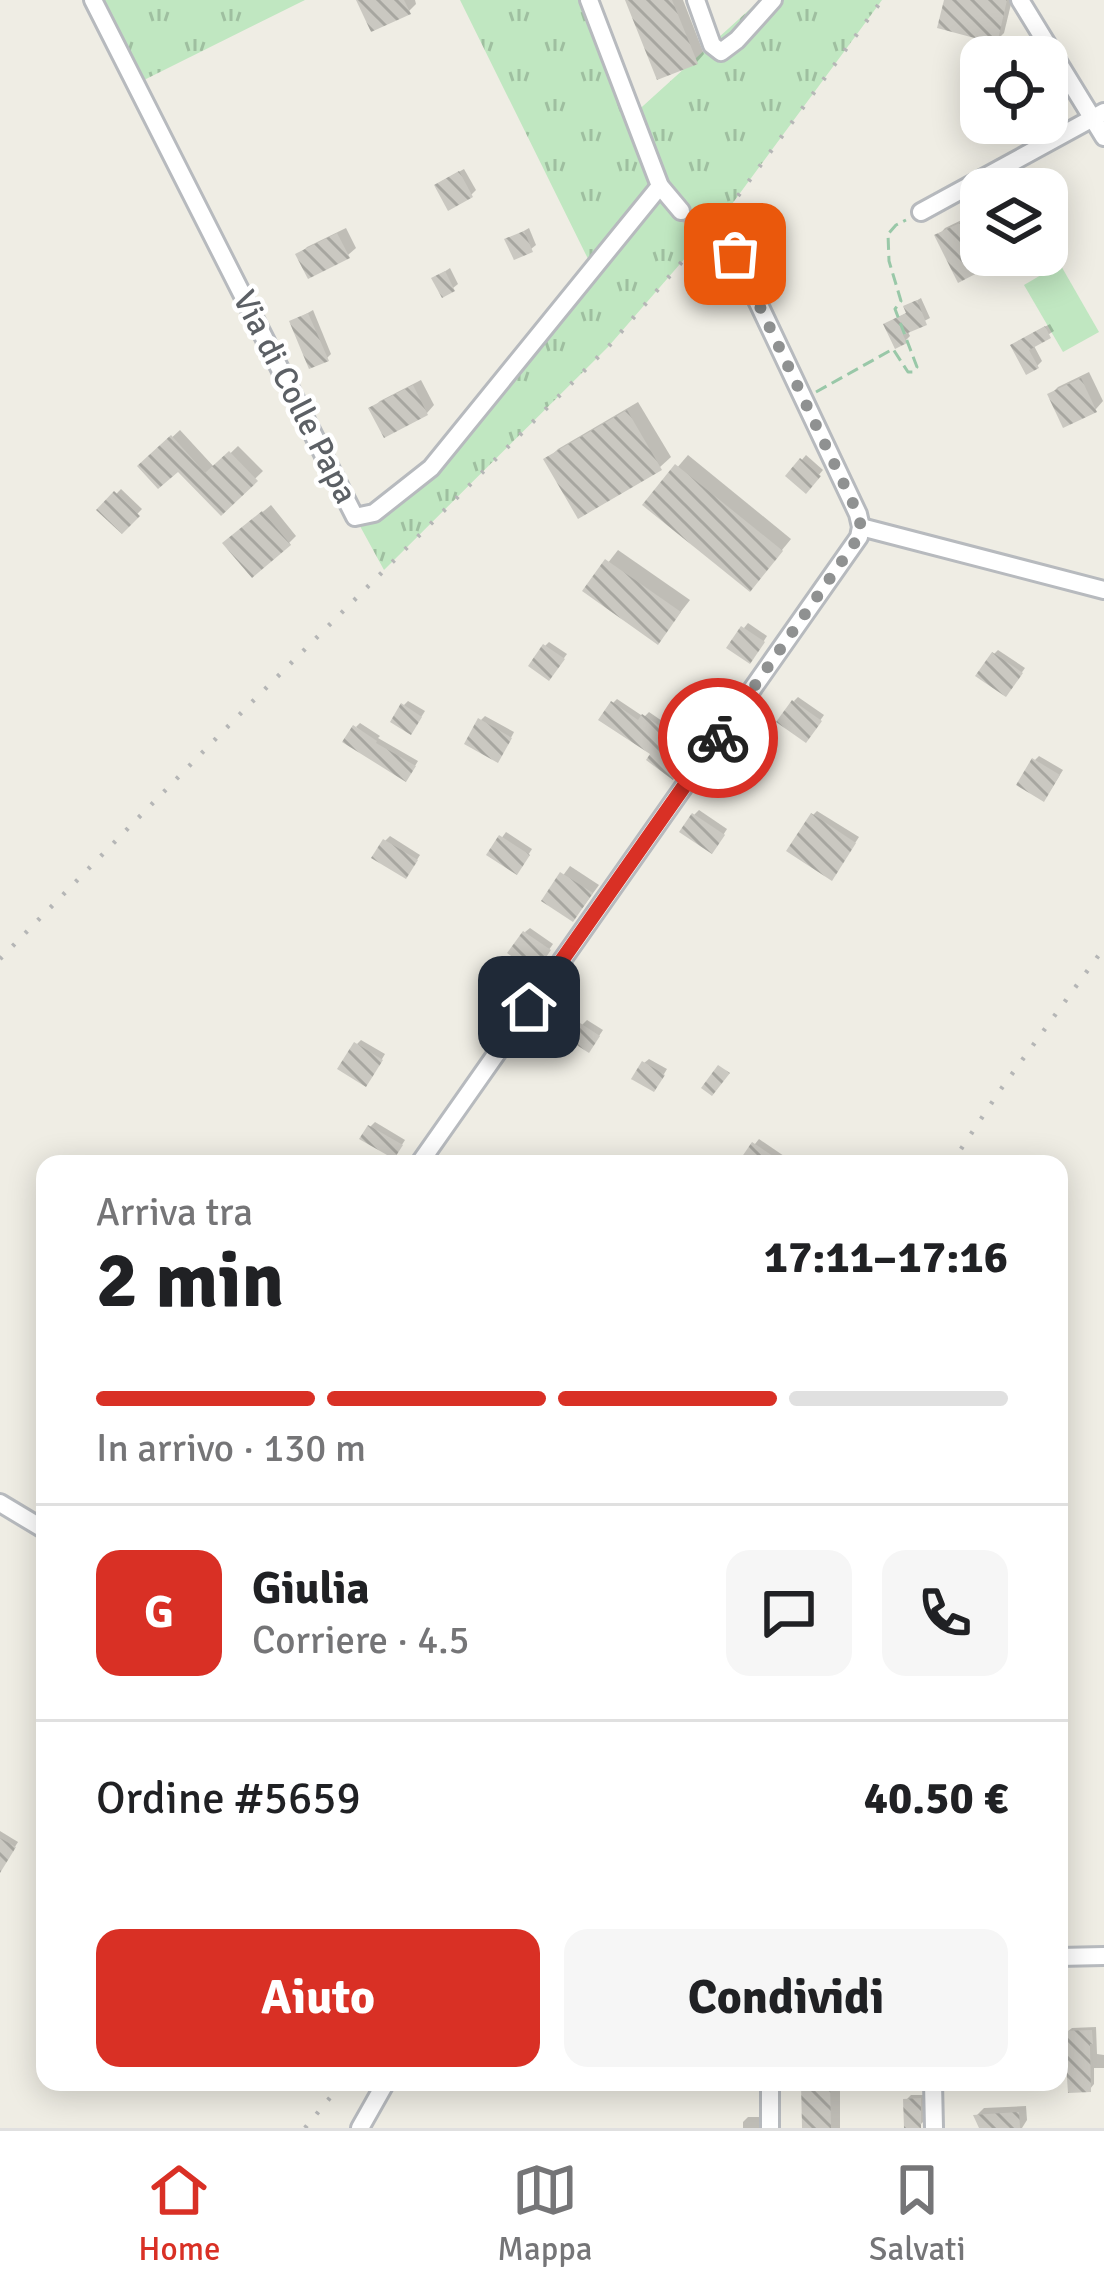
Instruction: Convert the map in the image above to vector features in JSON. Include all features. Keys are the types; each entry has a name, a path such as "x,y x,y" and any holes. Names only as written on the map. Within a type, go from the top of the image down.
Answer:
{"street":[{"name":"Via di Colle Papa","path":"93,0 356,517 374,513 431,468 660,186"},
{"path":"589,0 660,186 681,211"},
{"path":"696,0 712,45 721,52 773,0"},
{"path":"1020,0 1098,116 1104,137"},
{"path":"921,212 1098,116"},
{"path":"425,1155 851,549 861,527 735,254 721,242"},
{"path":"861,527 1104,590"},
{"path":"0,1503 36,1525"},
{"path":"1068,1957 1104,1956"},
{"path":"360,2128 381,2091"},
{"path":"770,2091 770,2128"},
{"path":"933,2091 934,2128"}],"path":[{"path":"813,394 893,349 908,372 917,367 895,309 901,302 889,261 888,234 921,212"}],"green space":[{"path":"93,0 305,0 136,84"},
{"path":"460,0 589,0 633,115 760,0 882,0 732,204 608,347 384,570 355,517 431,468 593,269"},
{"path":"1039,276 1067,276 1099,332 1063,352 1024,285"}],"building":[{"path":"356,0 404,0 411,14 371,32"},
{"path":"625,0 672,0 698,64 657,80"},
{"path":"944,0 1007,0 999,36 967,36 937,28"},
{"path":"459,171 473,197 448,211 434,185"},
{"path":"960,223 960,276 972,276 958,283 934,235"},
{"path":"524,231 533,252 514,260 504,239"},
{"path":"337,233 350,258 308,279 295,254"},
{"path":"445,271 455,291 442,298 431,278"},
{"path":"917,300 927,325 903,335 907,343 895,349 883,324 906,313 903,306"},
{"path":"308,313 329,361 309,369 289,321"},
{"path":"1045,326 1051,338 1029,350 1039,368 1026,375 1010,345"},
{"path":"1081,378 1097,412 1063,428 1047,394"},
{"path":"413,385 428,415 384,438 368,408"},
{"path":"627,410 662,470 578,519 543,459"},
{"path":"171,435 205,473 229,451 258,481 221,516 178,472 158,489 137,466"},
{"path":"800,458 821,476 806,494 785,476"},
{"path":"675,464 783,551 750,592 642,505"},
{"path":"114,491 140,516 122,534 96,510"},
{"path":"262,511 291,545 252,578 222,543"},
{"path":"605,559 681,612 658,645 582,591"},
{"path":"741,626 765,642 750,664 726,648"},
{"path":"543,644 565,659 549,681 528,666"},
{"path":"992,652 1023,673 1006,697 975,676"},
{"path":"792,700 822,721 806,743 776,722"},
{"path":"611,701 638,720 642,714 663,728 658,735 689,758 673,780 646,760 650,754 598,720"},
{"path":"401,703 422,717 411,735 390,722"},
{"path":"478,718 512,738 498,763 464,744"},
{"path":"353,725 416,766 406,782 342,742"},
{"path":"1032,758 1060,775 1044,802 1016,785"},
{"path":"692,813 725,835 712,854 679,832"},
{"path":"811,813 856,843 832,881 786,851"},
{"path":"499,835 530,855 517,875 486,855"},
{"path":"383,839 418,860 406,879 371,858"},
{"path":"560,872 593,893 573,922 541,901"},
{"path":"523,931 551,950 535,973 507,953"},
{"path":"580,1023 600,1036 589,1053 569,1040"},
{"path":"354,1042 383,1060 366,1087 337,1069"},
{"path":"642,1061 665,1075 654,1092 631,1079"},
{"path":"718,1065 730,1073 712,1096 701,1088"},
{"path":"368,1125 403,1145 397,1155 387,1155 359,1139"},
{"path":"752,1142 772,1155 743,1155"},
{"path":"0,1838 16,1847 0,1873"},
{"path":"1092,2030 1091,2092 1068,2093 1068,2031"},
{"path":"801,2091 830,2091 831,2128 802,2128"},
{"path":"921,2098 921,2128 904,2128 903,2099"},
{"path":"1019,2112 1020,2128 979,2128 973,2115"}],"tunnel":[{"path":"681,211 721,242"}],"railway":[{"path":"0,959 608,347 732,204 882,0"},
{"path":"957,1155 1104,948"},
{"path":"305,2128 336,2091"}],"way so far":[{"path":"718,738 859,537 861,527 735,254"}],"route":[{"path":"529,1007 718,738"}]}
